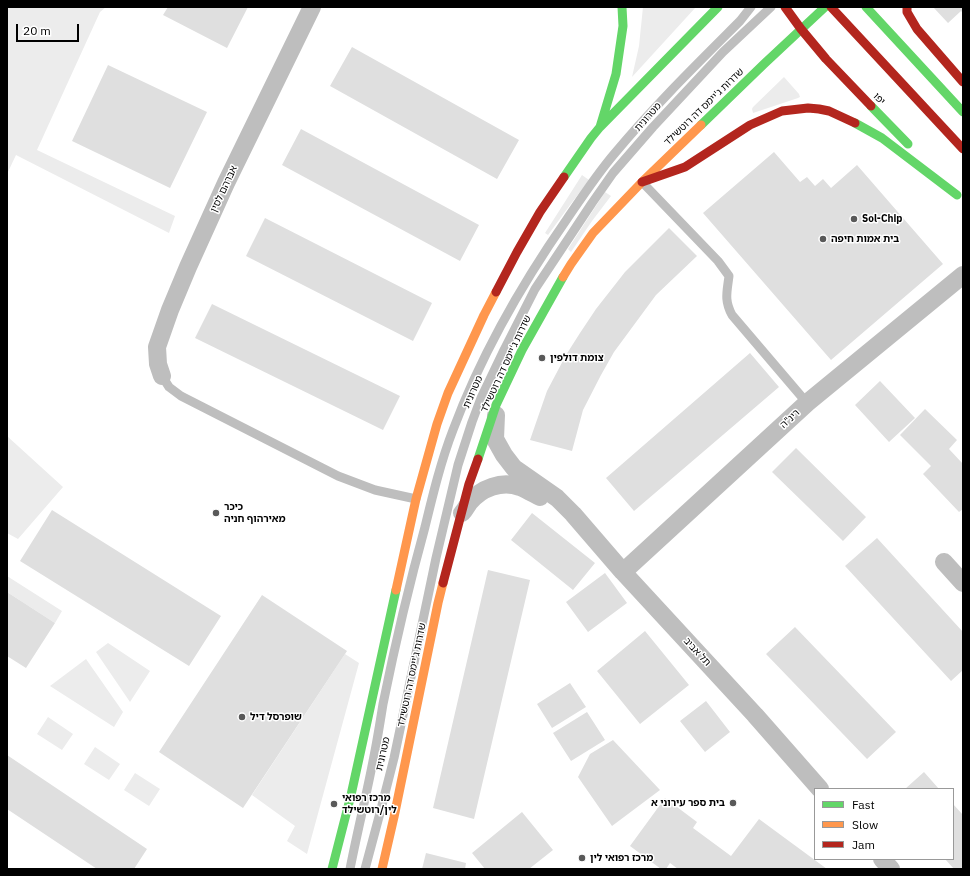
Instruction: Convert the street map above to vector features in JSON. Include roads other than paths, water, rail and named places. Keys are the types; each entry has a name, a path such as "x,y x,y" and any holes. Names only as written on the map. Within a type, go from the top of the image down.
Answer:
{"main road":[{"path":"600,127 616,74 623,26 622,7"},
{"path":"332,869 351,795 416,499 437,424 448,393 484,315 517,252 540,212 591,138 718,7"},
{"name":"יפו","path":"785,7 826,59 960,198"},
{"name":"שדרות ג'יימס דה רוטשילד","path":"382,869 398,802 438,603 460,517 469,484 496,405 522,350 554,293 593,233 642,182 825,7"},
{"path":"831,7 963,149"},
{"path":"866,7 963,112"},
{"path":"907,7 907,12 917,29 963,82"},
{"path":"801,29 802,14"},
{"path":"642,182 685,167 750,125 782,111 808,108 829,111 850,120 882,138 960,198"}],"street":[{"name":"אברהם לסין","path":"162,376 158,364 157,347 170,310 226,183 312,7"},
{"name":"רינ\"ה","path":"624,572 807,403 963,275"},
{"name":"תל אביב","path":"496,405 495,439 504,455 514,468 557,498 573,514 819,788"},
{"name":"תל אביב","path":"460,517 469,503 480,493 497,485 508,484 519,487 573,514"},
{"path":"944,562 963,583"},
{"path":"883,860 891,869"}],"lane":[{"name":"מטרונית","path":"350,869 373,762 383,704 413,571 442,460 452,430 467,394 510,307 554,237 599,172 646,117 740,21 751,7"},
{"name":"מטרונית","path":"365,869 394,758 436,558 458,465 481,398 535,289 613,173 653,127 723,52 771,7"},
{"path":"642,182 718,261 729,276 726,296 728,307 732,315 807,403"},
{"path":"162,376 169,387 181,396 338,476 375,490 416,499"}],"place":[{"name":"Sol-Chip","path":"854,219"},
{"name":"בית אמות חיפה","path":"823,239"},
{"name":"צומת דולפין","path":"542,358"},
{"name":"כיכר מאירהוף חניה","path":"216,513"},
{"name":"שופרסל דיל","path":"242,717"},
{"name":"בית ספר עירוני א","path":"733,803"},
{"name":"מרכז רפואי לין/רוטשילד","path":"334,804"},
{"name":"מרכז רפואי לין","path":"582,858"}]}
